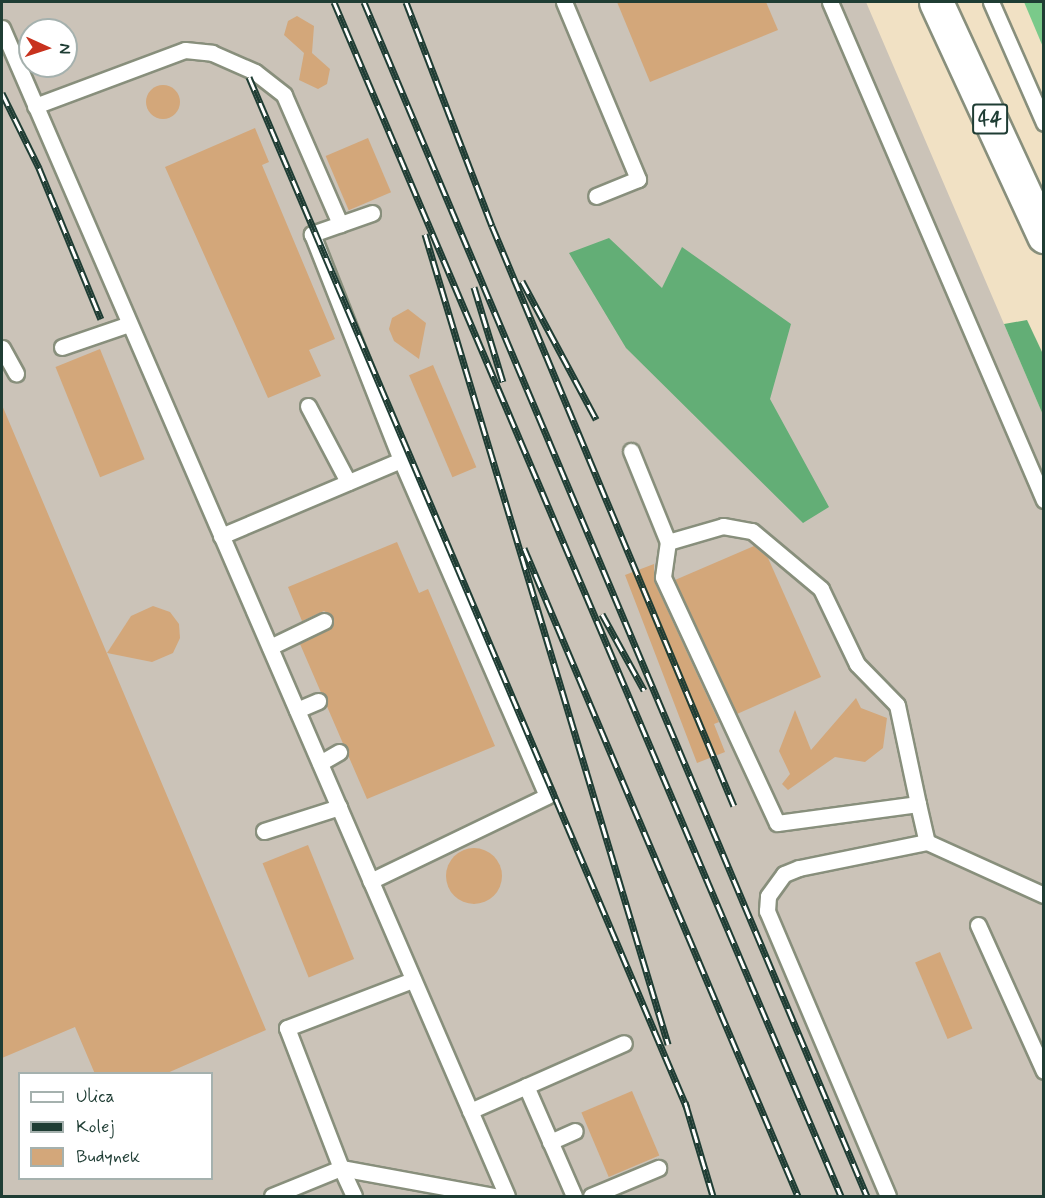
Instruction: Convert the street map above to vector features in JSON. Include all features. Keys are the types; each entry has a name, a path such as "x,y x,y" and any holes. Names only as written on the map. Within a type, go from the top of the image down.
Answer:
{"main road":[{"name":"44","path":"936,2 1044,236"}],"lane":[{"path":"564,2 638,179 596,196"},
{"path":"830,2 1044,500"},
{"path":"991,2 1044,123"},
{"path":"2,28 507,1197"},
{"path":"35,106 185,50 212,53 255,72 284,95 340,224"},
{"path":"370,881 547,796 401,460 312,234 372,213"},
{"path":"62,347 129,324"},
{"path":"2,348 16,374"},
{"path":"308,406 348,482"},
{"path":"631,451 668,542 663,577 777,823 918,804"},
{"path":"221,536 401,460"},
{"path":"668,542 723,526 752,531 821,589 857,664 897,705 927,842"},
{"path":"270,647 324,621"},
{"path":"297,710 318,701"},
{"path":"320,763 339,752"},
{"path":"264,831 339,807"},
{"path":"888,1197 767,911 768,896 784,874 799,868 927,842 1044,895"},
{"path":"978,925 1044,1071"},
{"path":"354,1197 287,1028 413,980"},
{"path":"470,1111 624,1043"},
{"path":"526,1086 574,1197"},
{"path":"550,1142 575,1131"},
{"path":"272,1197 341,1168 494,1197"},
{"path":"591,1197 658,1168"}],"shaded area":[{"path":"2,2 866,2 1043,415 1043,1196 2,1196"}],"green space":[{"path":"1024,2 1043,2 1043,47"},
{"path":"609,238 662,288 682,247 791,324 770,399 829,507 803,523 626,348 569,253"},
{"path":"1027,320 1043,354 1043,415 1004,324"}],"building":[{"path":"617,2 766,2 778,30 650,82"},
{"path":"297,16 314,26 312,53 330,69 327,84 318,89 299,80 304,53 284,35 288,21"},
{"path":"163,85 175,90 180,102 175,114 163,119 151,114 146,102 151,90"},
{"path":"255,128 269,162 262,165 335,339 309,350 321,376 268,398 165,167"},
{"path":"368,138 391,192 349,210 326,156"},
{"path":"408,309 426,323 419,359 394,341 389,329 392,318"},
{"path":"100,349 145,459 100,477 55,367"},
{"path":"433,365 476,467 452,477 409,375"},
{"path":"2,405 266,1030 170,1072 94,1072 75,1027 2,1058"},
{"path":"397,542 419,593 428,589 495,746 367,799 300,644 329,629 333,617 324,611 302,621 288,587"},
{"path":"754,546 768,558 821,677 737,714 675,580"},
{"path":"654,564 654,581 719,722 714,724 725,752 697,763 625,575"},
{"path":"153,606 170,612 179,624 180,638 173,653 152,662 107,653 131,616"},
{"path":"856,698 861,708 887,718 883,748 865,762 835,757 788,790 782,784 790,774 779,751 795,710 811,750"},
{"path":"308,845 354,959 309,977 263,863"},
{"path":"474,848 485,850 494,856 500,865 502,876 500,887 494,896 485,902 474,904 463,902 454,896 448,887 446,876 448,865 454,856 463,850"},
{"path":"940,952 972,1028 948,1039 915,963"},
{"path":"632,1091 659,1155 609,1177 581,1112"}],"railway":[{"path":"334,2 841,1196"},
{"path":"364,2 867,1196"},
{"path":"406,2 492,226 734,806"},
{"path":"249,77 687,1108"},
{"path":"2,93 39,168 101,319"},
{"path":"425,234 668,1044"},
{"path":"522,281 596,419"},
{"path":"474,287 503,382"},
{"path":"524,548 798,1196"},
{"path":"602,614 644,690"},
{"path":"685,1102 713,1196"}]}
